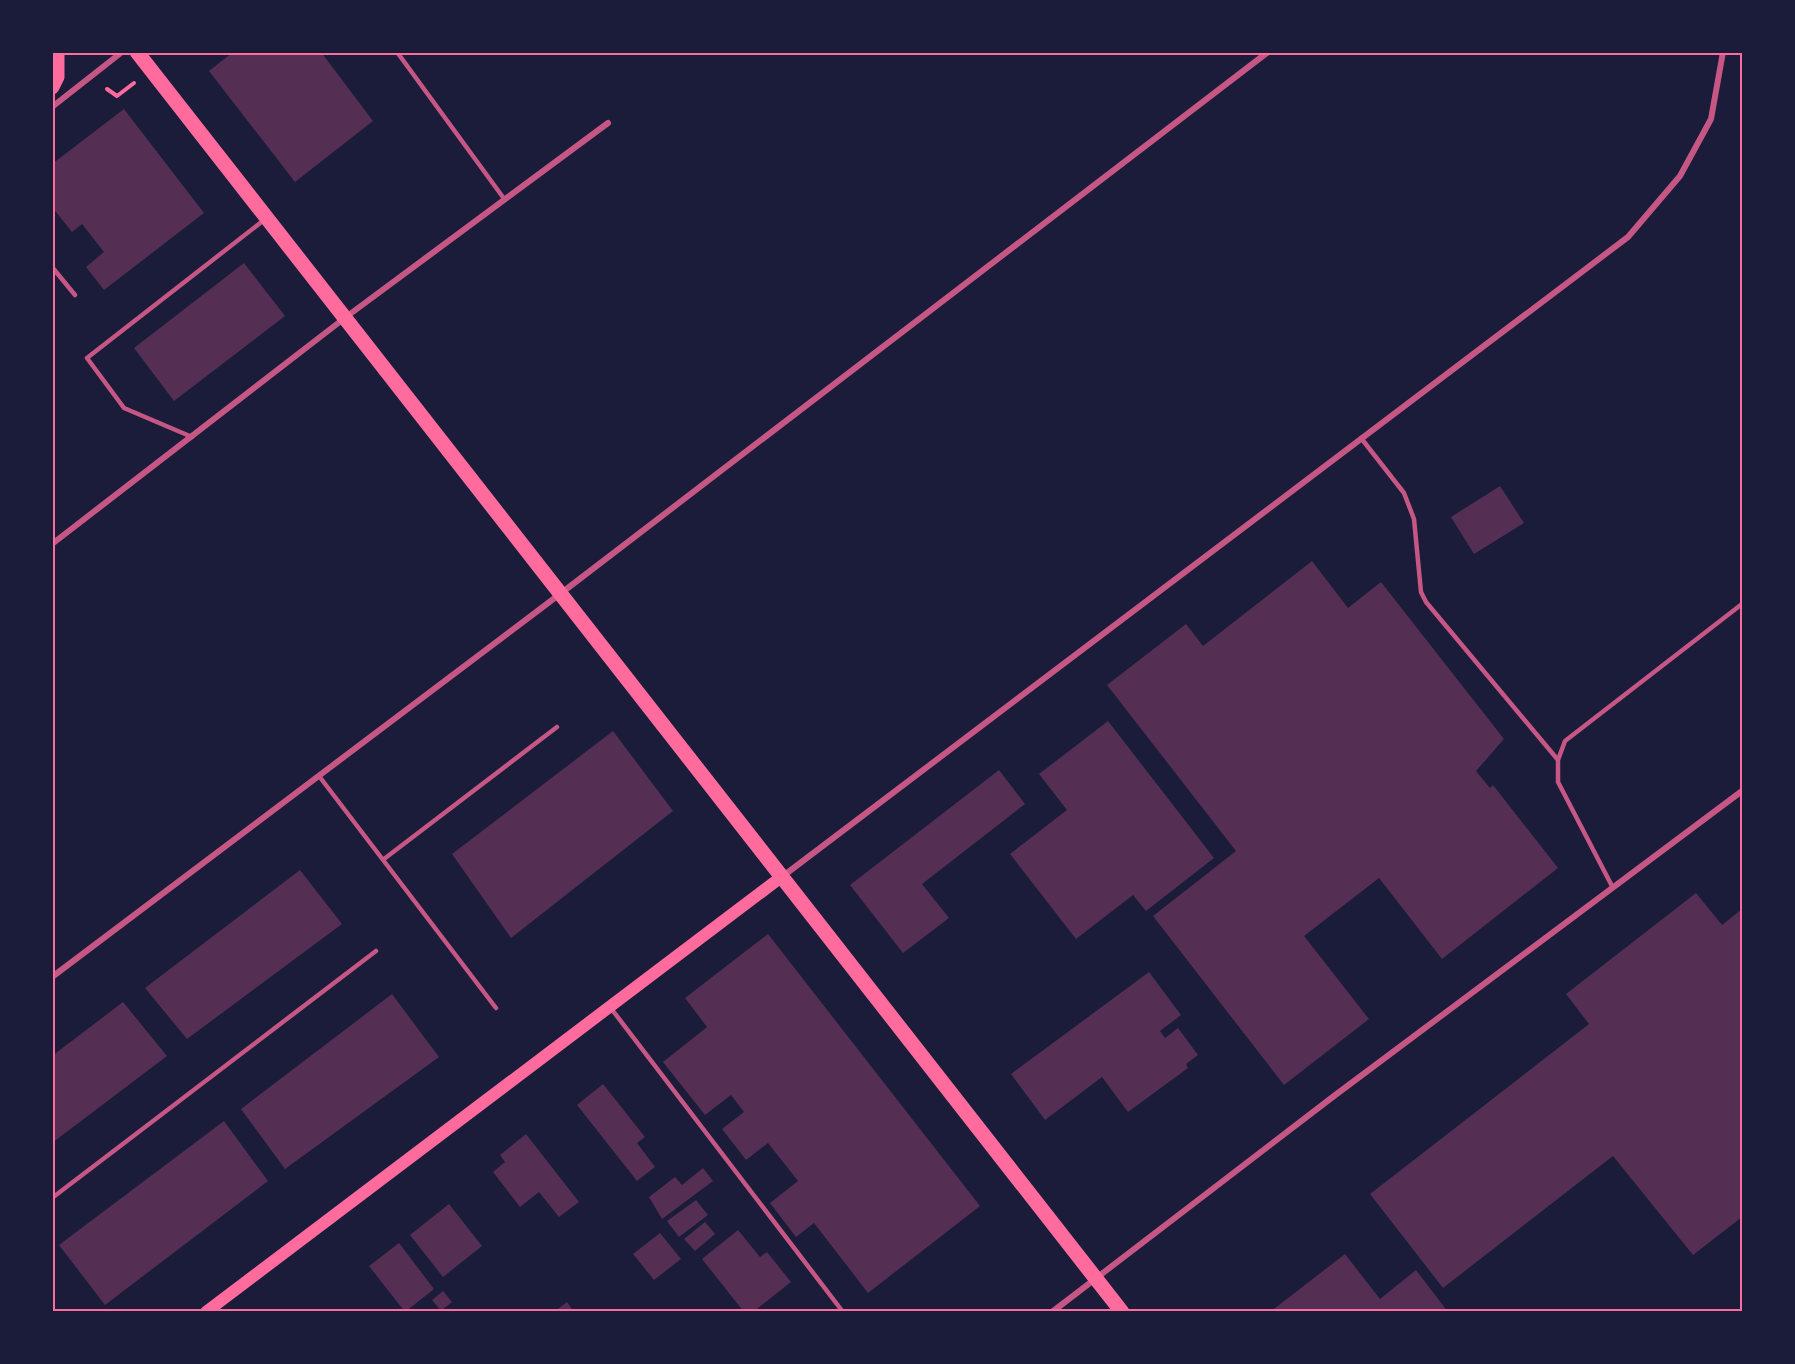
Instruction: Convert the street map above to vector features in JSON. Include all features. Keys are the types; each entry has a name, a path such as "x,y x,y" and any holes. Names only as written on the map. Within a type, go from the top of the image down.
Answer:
{"main road":[{"path":"52,87 57,77 57,52"},
{"path":"137,52 346,317 780,878 1122,1311"},
{"path":"206,1311 780,878"}],"street":[{"path":"52,107 122,52"},
{"path":"52,976 560,594 1268,52"},
{"path":"780,878 1628,237 1680,176 1711,119 1723,52"},
{"path":"52,544 346,317 608,123"},
{"path":"1052,1311 1325,1103 1743,791"}],"lane":[{"path":"397,52 505,200"},
{"path":"192,436 124,408 87,358 267,217"},
{"path":"52,267 75,295"},
{"path":"1361,438 1404,493 1414,519 1421,592 1426,602 1558,760"},
{"path":"1613,888 1558,782 1558,760 1565,741 1743,604"},
{"path":"384,859 557,727"},
{"path":"319,776 496,1008"},
{"path":"52,1198 376,951"},
{"path":"610,1007 843,1311"}],"building":[{"path":"233,52 321,52 373,121 295,182 209,71"},
{"path":"124,109 204,213 104,290 86,267 104,252 82,224 72,232 52,207 52,164"},
{"path":"244,263 285,316 174,401 134,348"},
{"path":"1500,486 1524,523 1474,554 1451,517"},
{"path":"1312,561 1348,608 1381,582 1504,739 1476,771 1490,788 1493,785 1558,868 1442,959 1379,878 1304,936 1369,1019 1284,1085 1153,916 1236,851 1107,685 1186,624 1203,646"},
{"path":"1108,721 1214,858 1146,911 1133,895 1076,939 1010,854 1067,810 1039,774"},
{"path":"613,731 673,811 511,938 452,854"},
{"path":"999,770 1025,804 922,884 949,918 903,953 850,885"},
{"path":"300,870 342,924 187,1039 145,988"},
{"path":"1696,893 1722,925 1742,909 1742,1217 1693,1255 1613,1156 1443,1288 1370,1194 1589,1024 1566,994"},
{"path":"768,934 980,1206 868,1293 814,1223 796,1237 770,1203 798,1181 768,1143 746,1160 722,1129 744,1112 731,1095 705,1115 663,1062 707,1027 685,998"},
{"path":"1149,972 1181,1015 1160,1031 1165,1038 1178,1028 1198,1055 1186,1064 1188,1068 1128,1112 1102,1077 1045,1120 1011,1074"},
{"path":"392,994 439,1057 285,1169 241,1109"},
{"path":"123,1002 167,1056 52,1143 52,1056"},
{"path":"603,1084 645,1137 637,1143 655,1167 637,1181 577,1105"},
{"path":"224,1121 268,1181 105,1305 59,1245"},
{"path":"526,1134 579,1202 559,1217 539,1192 520,1207 493,1172 505,1162 500,1155"},
{"path":"703,1168 713,1181 662,1219 649,1197 675,1177 682,1185"},
{"path":"696,1200 708,1215 679,1237 667,1221"},
{"path":"449,1204 482,1246 443,1277 410,1235"},
{"path":"705,1222 715,1234 695,1251 684,1239"},
{"path":"738,1230 760,1257 767,1252 791,1282 753,1312 744,1312 702,1259"},
{"path":"660,1233 681,1259 654,1280 633,1254"},
{"path":"399,1243 434,1289 405,1312 369,1266"},
{"path":"1345,1254 1380,1299 1416,1270 1448,1312 1270,1312"},
{"path":"443,1291 452,1302 441,1311 432,1300"},
{"path":"567,1302 574,1312 554,1312"}]}
